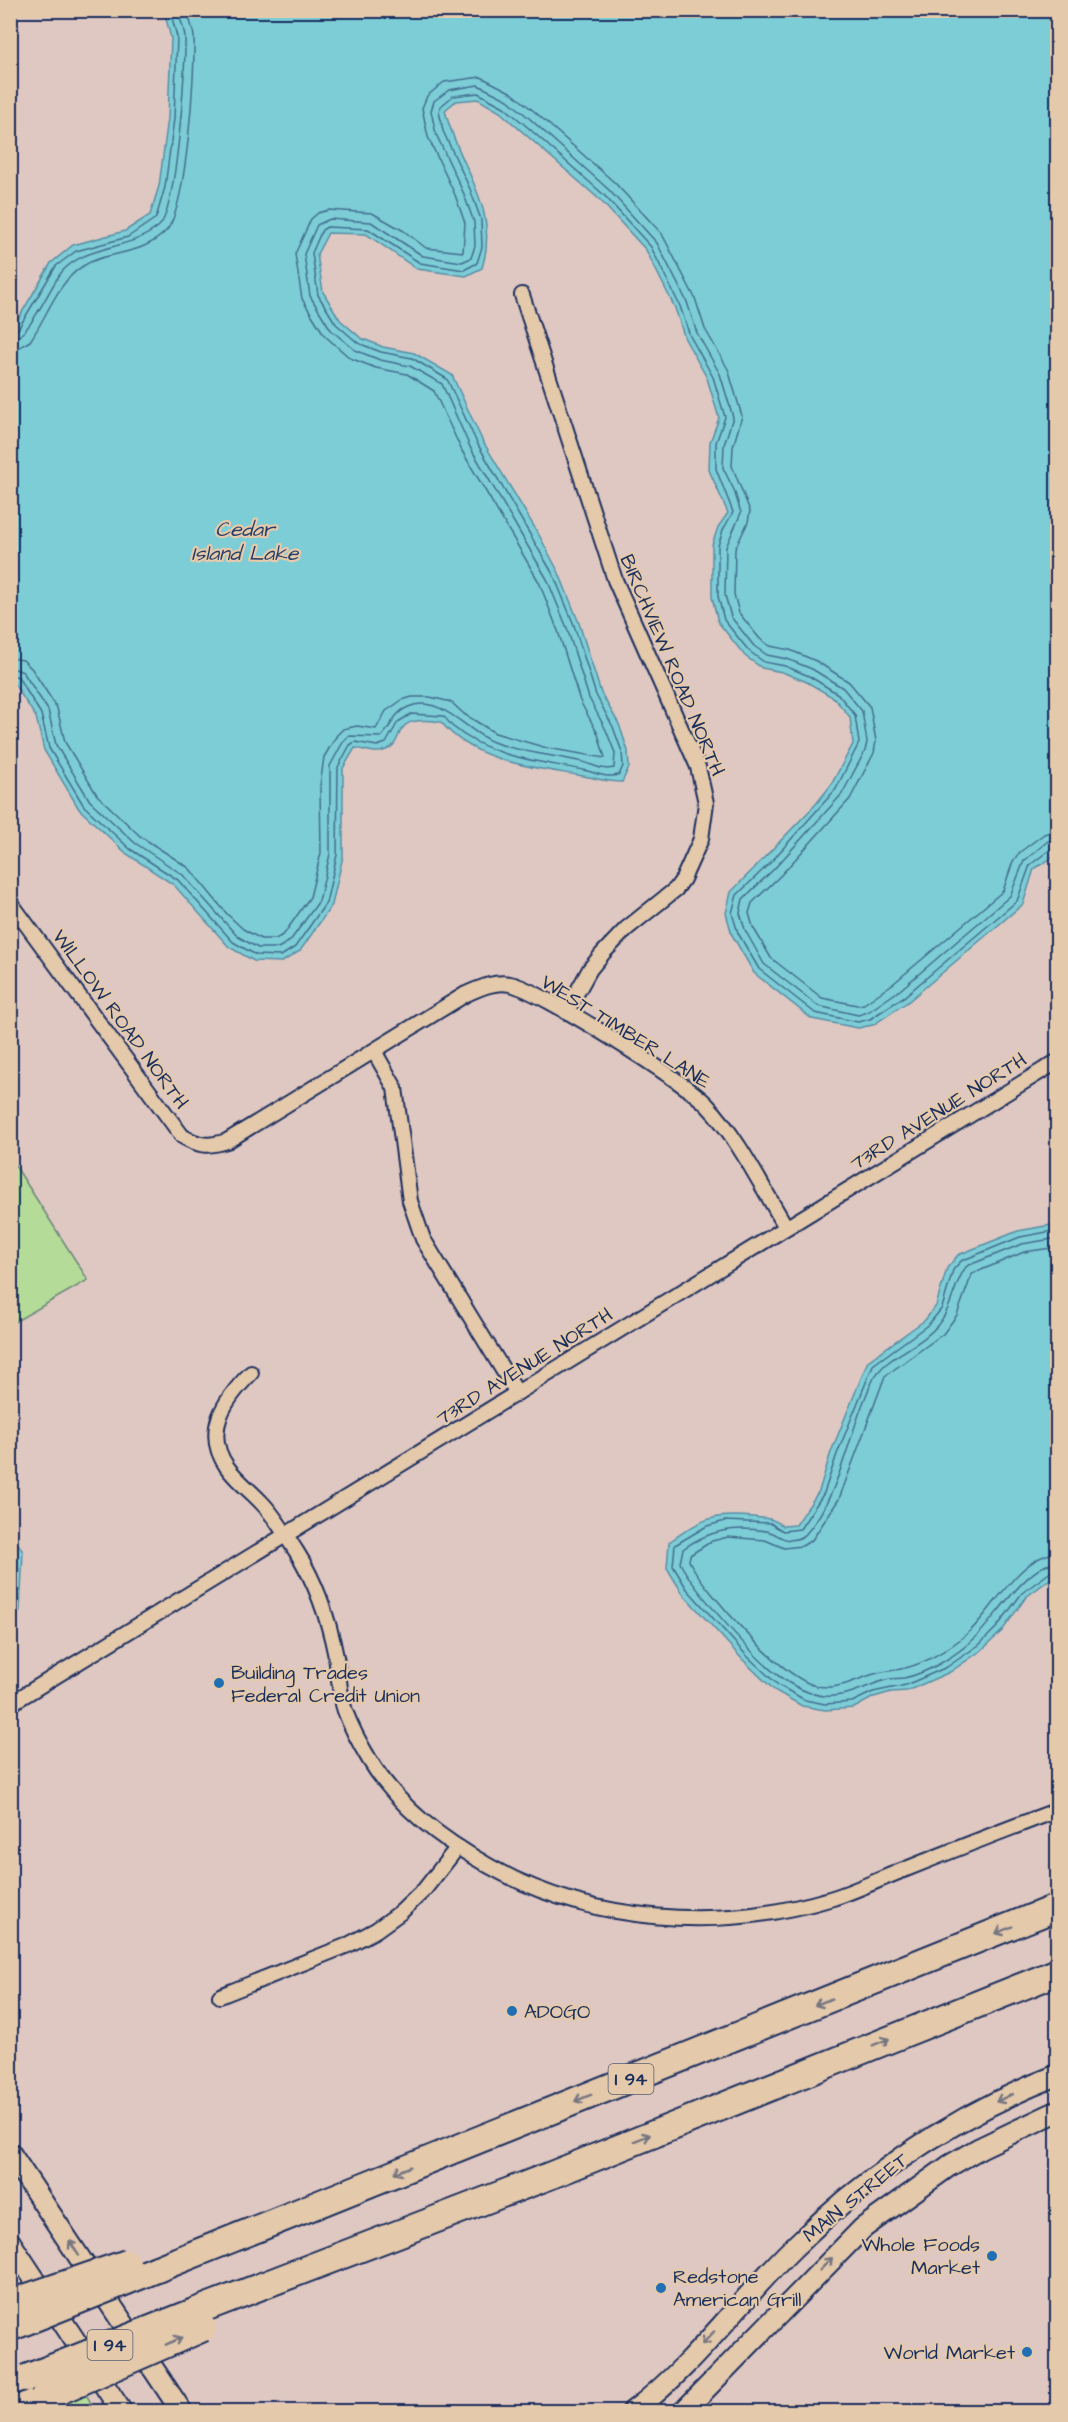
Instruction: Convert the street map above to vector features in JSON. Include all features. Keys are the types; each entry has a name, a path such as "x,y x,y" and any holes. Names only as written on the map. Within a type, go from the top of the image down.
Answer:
{"highway":[{"name":"I 94","path":"11,2319 153,2262 204,2250 1058,1906"},
{"name":"I 94","path":"18,2381 198,2320 549,2176 1058,1972"},
{"path":"12,2412 198,2320"}],"street":[{"name":"BIRCHVIEW ROAD NORTH","path":"522,295 615,580 698,767 706,803 701,839 683,879 671,893 626,929 604,952 590,969 566,1012"},
{"name":"WILLOW ROAD NORTH","path":"10,902 182,1136 196,1144 209,1146"},
{"name":"WEST TIMBER LANE","path":"209,1146 226,1142 466,994 499,982 515,985 566,1012 682,1085 706,1103 722,1122 786,1227"},
{"path":"374,1051 395,1088 410,1201 423,1239 517,1393"},
{"name":"73RD AVENUE NORTH","path":"10,1704 1058,1061"},
{"path":"250,1373 228,1396 221,1410 217,1426 218,1447 225,1465 262,1503 307,1569 336,1656 344,1709 368,1758 383,1780 420,1820 457,1848 505,1875 553,1894 602,1909 659,1917 712,1918 768,1913 836,1897 1058,1810"},
{"path":"220,1996 348,1945 376,1930 401,1912 424,1890 457,1848"},
{"name":"MAIN STREET","path":"632,2412 661,2388 791,2250 843,2202 900,2159 957,2121 1021,2089 1058,2075"},
{"name":"MAIN STREET","path":"683,2412 863,2228 959,2160 1035,2120 1058,2111"},
{"path":"10,2152 182,2412"},
{"path":"10,2242 122,2412"}],"green space":[{"path":"11,1159 88,1280 11,1324"},
{"path":"84,2390 95,2411 33,2412"}],"water":[{"name":"Cedar Island Lake","path":"164,11 1057,11 1058,850 1050,859 1034,869 1023,904 909,1001 873,1025 858,1028 812,1019 754,973 732,935 726,913 731,892 816,804 831,785 853,744 850,717 834,698 807,682 782,672 762,668 745,656 718,622 712,597 712,545 718,527 728,513 709,470 710,442 719,418 707,378 685,339 675,308 646,250 600,200 500,112 478,99 456,101 445,110 451,131 482,206 486,225 486,246 482,268 466,276 417,269 366,234 328,233 317,254 323,292 340,320 361,338 383,347 414,353 452,375 482,440 538,533 559,573 579,623 601,693 619,724 628,751 629,767 622,782 540,769 503,760 469,746 441,722 423,720 411,722 404,726 389,749 379,752 355,748 343,768 343,856 332,905 300,951 282,962 254,961 229,947 174,885 127,854 79,809 44,750 36,717 11,679 11,331 51,263 73,245 125,231 150,215 159,186 168,118 171,38"},
{"path":"1057,1224 1057,1574 1026,1597 1002,1631 982,1650 950,1672 907,1691 891,1692 874,1697 854,1708 825,1710 802,1706 774,1690 743,1660 683,1594 667,1568 669,1542 699,1523 717,1517 753,1517 772,1520 783,1526 796,1525 819,1491 831,1452 868,1361 925,1320 936,1306 947,1268 958,1255 1018,1231"},
{"path":"11,1540 19,1545 23,1552 20,1611 12,1624"}],"place":[{"name":"Building Trades Federal Credit Union","path":"219,1683"},
{"name":"ADOGO","path":"512,2011"},
{"name":"Whole Foods Market","path":"992,2256"},
{"name":"Redstone American Grill","path":"661,2288"},
{"name":"World Market","path":"1027,2352"}]}
